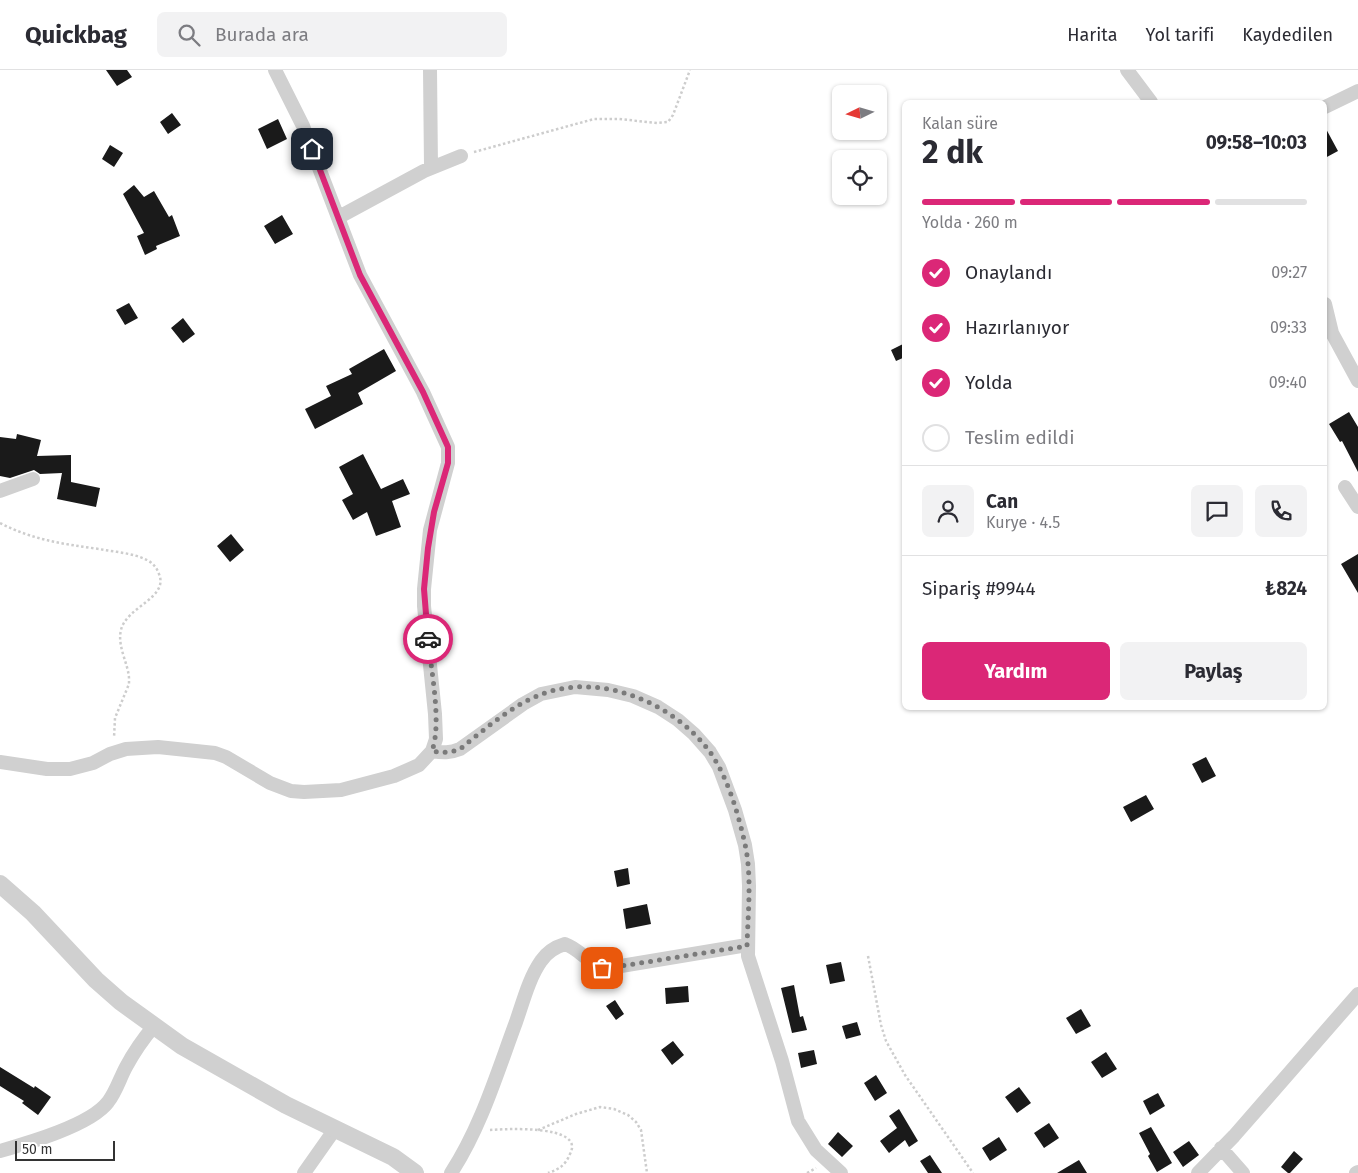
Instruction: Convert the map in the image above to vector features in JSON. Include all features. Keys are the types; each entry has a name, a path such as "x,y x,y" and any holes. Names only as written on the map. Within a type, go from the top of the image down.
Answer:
{"street":[{"path":"0,762 70,769 93,763 113,752 136,747 158,747 215,753 238,763 281,788 304,792 347,789 394,776 419,765 432,751 436,740 435,714 424,589 430,530 449,454 423,392 363,282 303,126 275,70"},
{"path":"430,70 431,167"},
{"path":"1127,70 1150,100"},
{"path":"1327,106 1358,91"},
{"path":"339,217 431,167 461,156"},
{"path":"1327,312 1332,333 1358,381"},
{"path":"0,491 33,479"},
{"path":"1345,486 1358,507"},
{"path":"432,751 444,754 460,749 516,708 541,694 557,689 575,687 608,690 633,696 658,707 678,720 694,734 710,752 726,784 745,844 748,864 748,956 784,1068 798,1121 816,1150 841,1173"},
{"path":"0,884 33,913 120,1002 182,1046 286,1105 393,1157 415,1173"},
{"path":"450,1173 472,1135 482,1113 530,984 540,961 550,950 566,944 575,947 596,965 602,968 609,968 747,946"},
{"path":"1198,1173 1358,994"},
{"path":"0,1151 51,1134 88,1118 99,1111 108,1102 136,1048 154,1026"},
{"path":"304,1173 335,1129"},
{"path":"1221,1148 1243,1173"}],"path":[{"path":"461,156 594,119 668,122 673,115 690,70"},
{"path":"0,523 24,535 50,542 135,555 149,561 160,576 161,585 154,596 131,613 124,621 120,630 129,684 115,718 113,752"},
{"path":"868,956 881,1025 886,1041 906,1075 973,1173"},
{"path":"538,1130 576,1114 600,1107 614,1109 628,1115 636,1122 640,1130 647,1173"},
{"path":"472,1135 489,1130 504,1129 552,1131 566,1136 571,1145 572,1152 561,1168 548,1173"}],"building":[{"path":"106,70 127,70 132,77 117,86"},
{"path":"172,113 181,125 168,134 160,122"},
{"path":"278,119 287,139 267,149 258,129"},
{"path":"1327,131 1338,151 1327,157"},
{"path":"110,145 123,153 114,167 102,159"},
{"path":"134,185 144,197 154,191 169,217 172,215 180,236 156,246 157,249 145,255 137,236 144,233 123,194"},
{"path":"282,215 293,234 275,244 264,226"},
{"path":"129,303 138,318 125,325 116,310"},
{"path":"183,318 195,334 183,343 171,328"},
{"path":"902,344 902,358 896,361 891,350"},
{"path":"384,349 396,371 358,393 363,404 315,429 305,409 331,396 326,386 352,374 349,369"},
{"path":"1349,412 1358,427 1358,472 1342,441 1340,442 1329,424"},
{"path":"17,434 41,440 37,456 71,455 71,482 100,488 96,507 57,499 62,473 40,474 34,470 10,478 0,476 0,437 16,439"},
{"path":"363,454 381,489 403,479 410,494 392,501 401,527 376,536 367,512 353,520 342,500 353,494 339,467"},
{"path":"231,534 244,550 230,562 217,546"},
{"path":"1358,554 1358,593 1341,564"},
{"path":"1206,757 1216,776 1202,783 1192,764"},
{"path":"1146,795 1154,809 1131,822 1123,807"},
{"path":"628,868 630,884 617,887 614,871"},
{"path":"647,904 651,924 626,929 623,909"},
{"path":"841,962 845,981 830,984 826,965"},
{"path":"794,985 800,1017 803,1016 807,1030 792,1033 781,988"},
{"path":"688,986 689,1002 666,1004 665,988"},
{"path":"615,1000 624,1014 616,1020 606,1006"},
{"path":"1081,1009 1091,1026 1076,1034 1066,1018"},
{"path":"857,1022 861,1035 846,1039 842,1026"},
{"path":"673,1041 684,1055 672,1065 661,1050"},
{"path":"814,1050 817,1064 801,1068 798,1053"},
{"path":"1106,1052 1117,1069 1102,1078 1091,1062"},
{"path":"0,1067 51,1097 38,1115 22,1103 24,1101 0,1086"},
{"path":"876,1075 887,1093 875,1101 864,1083"},
{"path":"1019,1087 1031,1103 1017,1113 1005,1097"},
{"path":"1158,1093 1165,1106 1150,1115 1143,1101"},
{"path":"899,1109 918,1141 909,1147 905,1140 889,1153 880,1141 897,1128 889,1116"},
{"path":"1049,1123 1059,1138 1044,1148 1034,1133"},
{"path":"1151,1127 1172,1163 1157,1172 1139,1133"},
{"path":"838,1132 853,1146 842,1157 828,1144"},
{"path":"999,1137 1007,1150 990,1161 982,1148"},
{"path":"1189,1141 1199,1155 1183,1167 1173,1152"},
{"path":"1294,1151 1303,1159 1288,1173 1281,1167"},
{"path":"930,1155 942,1173 928,1173 920,1161"},
{"path":"1079,1160 1087,1173 1057,1173"}],"way so far":[{"path":"428,639 436,740 432,751 444,754 460,749 509,713 541,694 557,689 591,687 633,696 658,707 678,720 694,734 710,752 719,767 745,844 749,886 747,946 602,968"}],"route":[{"path":"312,149 360,275 390,334 423,392 448,447 448,463 434,512 428,548 424,606 428,639"}]}
